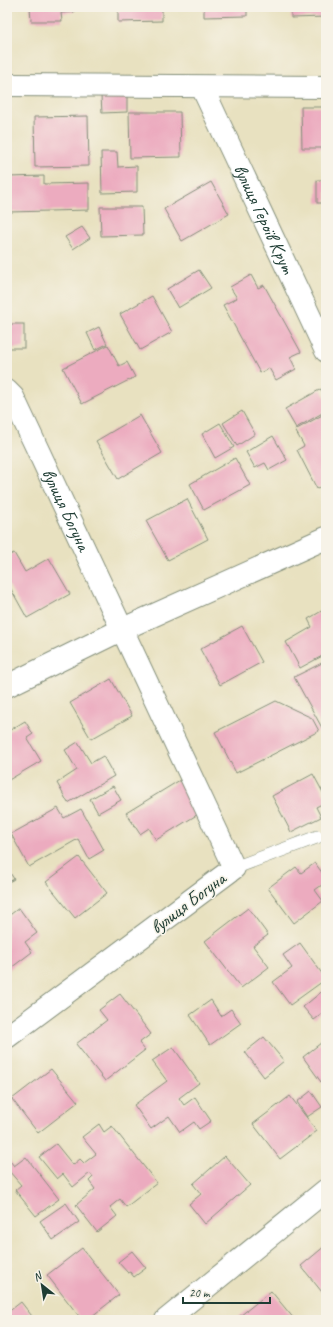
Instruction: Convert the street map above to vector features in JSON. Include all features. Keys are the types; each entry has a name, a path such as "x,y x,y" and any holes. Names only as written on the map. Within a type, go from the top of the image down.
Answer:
{"street":[{"path":"7,85 326,87"},
{"name":"вулиця Героїв Крут","path":"202,87 326,350"},
{"name":"вулиця Богуна","path":"7,391 13,397 234,868 7,1037"},
{"path":"7,686 123,629 326,538"},
{"path":"166,1320 326,1190"}],"lane":[{"path":"234,868 317,837"}],"building":[{"path":"30,7 74,7 74,12 61,13 62,21 31,21"},
{"path":"118,7 162,7 162,21 118,22"},
{"path":"204,7 247,7 247,16 204,17"},
{"path":"291,7 326,7 326,17 291,18"},
{"path":"127,95 127,112 102,113 101,96"},
{"path":"301,107 326,107 326,148 302,148"},
{"path":"129,112 180,112 181,157 130,158"},
{"path":"88,116 89,166 35,167 34,117"},
{"path":"101,152 117,152 118,167 137,166 137,192 102,193"},
{"path":"44,176 44,184 89,183 89,210 9,212 8,177"},
{"path":"317,180 326,180 326,203 317,203"},
{"path":"211,182 229,214 182,241 164,209"},
{"path":"100,207 142,207 143,235 101,236"},
{"path":"82,227 90,238 73,249 65,237"},
{"path":"199,270 211,288 178,308 167,289"},
{"path":"251,275 258,288 264,285 301,352 290,357 296,369 276,380 269,368 260,373 223,305 237,298 230,287"},
{"path":"152,296 172,332 140,350 120,314"},
{"path":"7,324 24,324 24,348 7,348"},
{"path":"99,327 107,344 95,350 87,333"},
{"path":"108,345 119,366 127,362 135,377 82,404 63,368"},
{"path":"321,389 326,399 326,411 296,428 285,409"},
{"path":"242,411 255,434 237,446 223,423"},
{"path":"326,413 326,484 317,489 297,450 304,446 295,430"},
{"path":"140,415 162,453 118,479 96,441"},
{"path":"220,423 234,447 215,458 202,434"},
{"path":"273,436 287,460 269,470 265,463 255,468 246,452"},
{"path":"235,458 250,485 204,510 190,484"},
{"path":"187,499 208,539 168,560 146,521"},
{"path":"14,553 25,572 49,558 70,594 27,618 7,582 7,556"},
{"path":"325,609 326,654 300,668 286,642 312,627 308,619"},
{"path":"242,626 262,662 220,685 200,649"},
{"path":"324,662 326,666 326,735 294,677"},
{"path":"111,679 132,716 91,739 70,703"},
{"path":"276,701 312,718 319,731 236,773 215,732"},
{"path":"25,721 33,734 27,738 41,761 7,781 7,732"},
{"path":"78,742 91,763 103,756 114,776 68,803 57,783 77,770 65,750"},
{"path":"313,774 326,798 326,802 316,807 321,817 291,832 272,796"},
{"path":"180,780 200,813 156,840 149,828 140,834 126,813"},
{"path":"113,786 121,800 98,813 90,799"},
{"path":"58,808 64,818 81,809 104,850 89,859 78,839 29,867 11,834"},
{"path":"79,857 107,893 75,918 46,882"},
{"path":"315,863 326,878 326,882 315,890 323,901 294,923 268,888 296,867 301,873"},
{"path":"7,868 14,879 7,883"},
{"path":"19,908 37,933 25,942 32,952 7,971 7,917"},
{"path":"248,908 268,935 253,946 269,967 241,988 205,941"},
{"path":"300,943 326,979 290,1005 273,982 292,968 283,955"},
{"path":"326,988 326,1011 314,1020 303,1007"},
{"path":"120,994 151,1034 139,1043 145,1050 105,1081 76,1044 107,1020 99,1010"},
{"path":"211,1000 221,1016 231,1009 241,1023 210,1045 190,1015"},
{"path":"264,1037 284,1061 264,1077 245,1052"},
{"path":"326,1039 326,1078 321,1082 303,1057"},
{"path":"173,1047 199,1083 179,1098 184,1105 195,1097 211,1121 199,1129 194,1122 180,1132 169,1116 151,1129 134,1105 167,1081 152,1061"},
{"path":"51,1069 78,1102 38,1133 12,1099"},
{"path":"311,1091 322,1107 307,1117 297,1102"},
{"path":"290,1096 317,1131 280,1159 253,1124"},
{"path":"99,1124 104,1132 112,1126 157,1183 126,1207 120,1199 110,1207 117,1216 97,1232 76,1205 95,1189 89,1181 93,1177 90,1173 73,1187 63,1174 57,1179 39,1157 56,1144 73,1165 80,1159 84,1163 96,1154 82,1137"},
{"path":"225,1156 250,1185 205,1224 189,1204 201,1194 193,1184"},
{"path":"7,1157 14,1166 26,1157 59,1199 36,1216 15,1190 21,1185 9,1171 7,1173"},
{"path":"66,1203 79,1222 53,1240 40,1221"},
{"path":"326,1245 326,1297 301,1266"},
{"path":"82,1248 119,1295 87,1320 82,1320 47,1275"},
{"path":"132,1251 146,1268 134,1277 118,1262"},
{"path":"271,1291 295,1320 235,1320"},
{"path":"21,1302 35,1320 7,1320 7,1313"}]}
